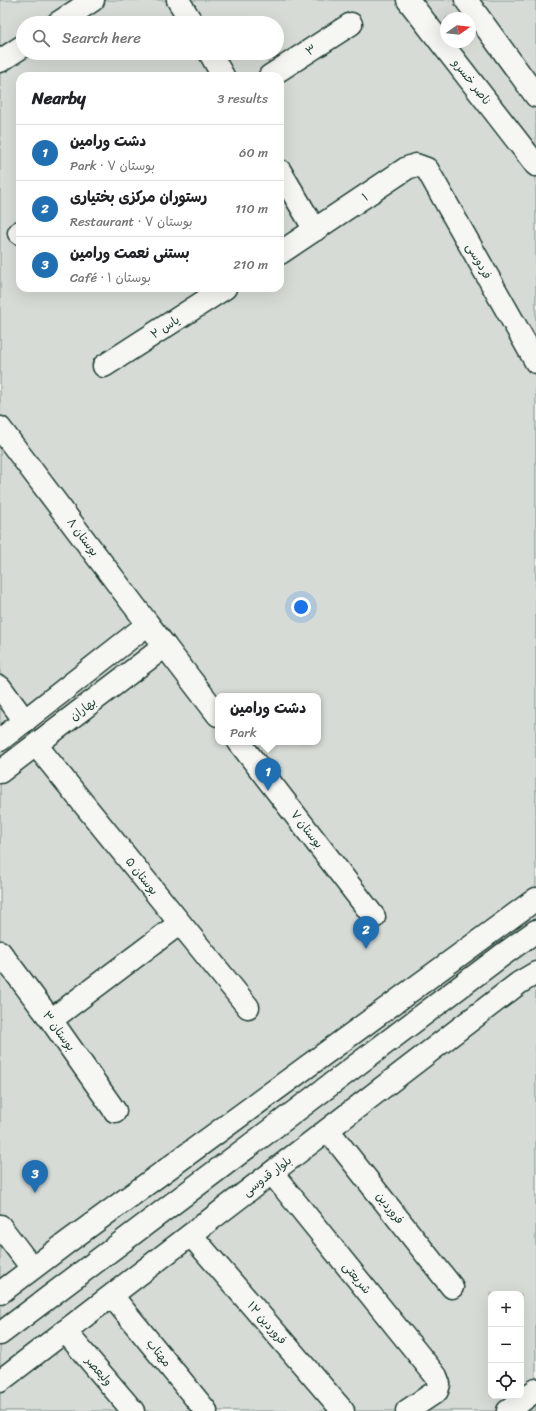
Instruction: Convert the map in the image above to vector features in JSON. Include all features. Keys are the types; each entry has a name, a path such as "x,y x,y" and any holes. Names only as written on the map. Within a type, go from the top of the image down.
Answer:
{"street":[{"path":"69,16 93,0"},
{"path":"178,0 188,16"},
{"name":"ناصر خسرو","path":"408,0 536,165"},
{"path":"466,0 536,96"},
{"name":"۳","path":"276,72 351,24"},
{"path":"0,62 16,51"},
{"path":"214,60 221,72"},
{"name":"۱","path":"315,230 407,168 416,165"},
{"name":"فردوسی","path":"416,165 427,169 536,362"},
{"path":"284,178 315,230 284,250"},
{"name":"یاس ۲","path":"104,366 219,292"},
{"name":"بوستان ۸","path":"0,428 165,646"},
{"path":"0,740 148,624"},
{"path":"165,646 215,711"},
{"name":"بهاران","path":"0,772 165,646"},
{"path":"0,687 25,721"},
{"name":"بوستان ۵","path":"36,745 248,1007"},
{"name":"بوستان ۷","path":"241,745 374,917"},
{"path":"0,1293 32,1268 536,900"},
{"path":"51,1020 180,923"},
{"path":"0,1334 501,956 536,932"},
{"name":"بوستان ۳","path":"0,952 51,1020 115,1111"},
{"name":"بلوار قدوسی","path":"0,1381 519,984 536,973"},
{"name":"فروردین","path":"328,1130 452,1287"},
{"name":"شریعتی","path":"272,1173 436,1376 439,1384 437,1391 407,1411"},
{"path":"0,1226 32,1268"},
{"name":"۱۲ فروردین","path":"191,1235 343,1411"},
{"name":"مهتاب","path":"112,1296 206,1411"},
{"name":"ولیعصر","path":"65,1331 134,1411"},
{"path":"508,1411 536,1390"}],"shaded area":[{"path":"0,0 536,0 536,1411 0,1411"}],"place":[{"name":"دشت ورامین","path":"268,791"},
{"name":"رستوران مرکزی بختیاری","path":"366,949"},
{"name":"بستنی نعمت ورامین","path":"35,1193"}]}
